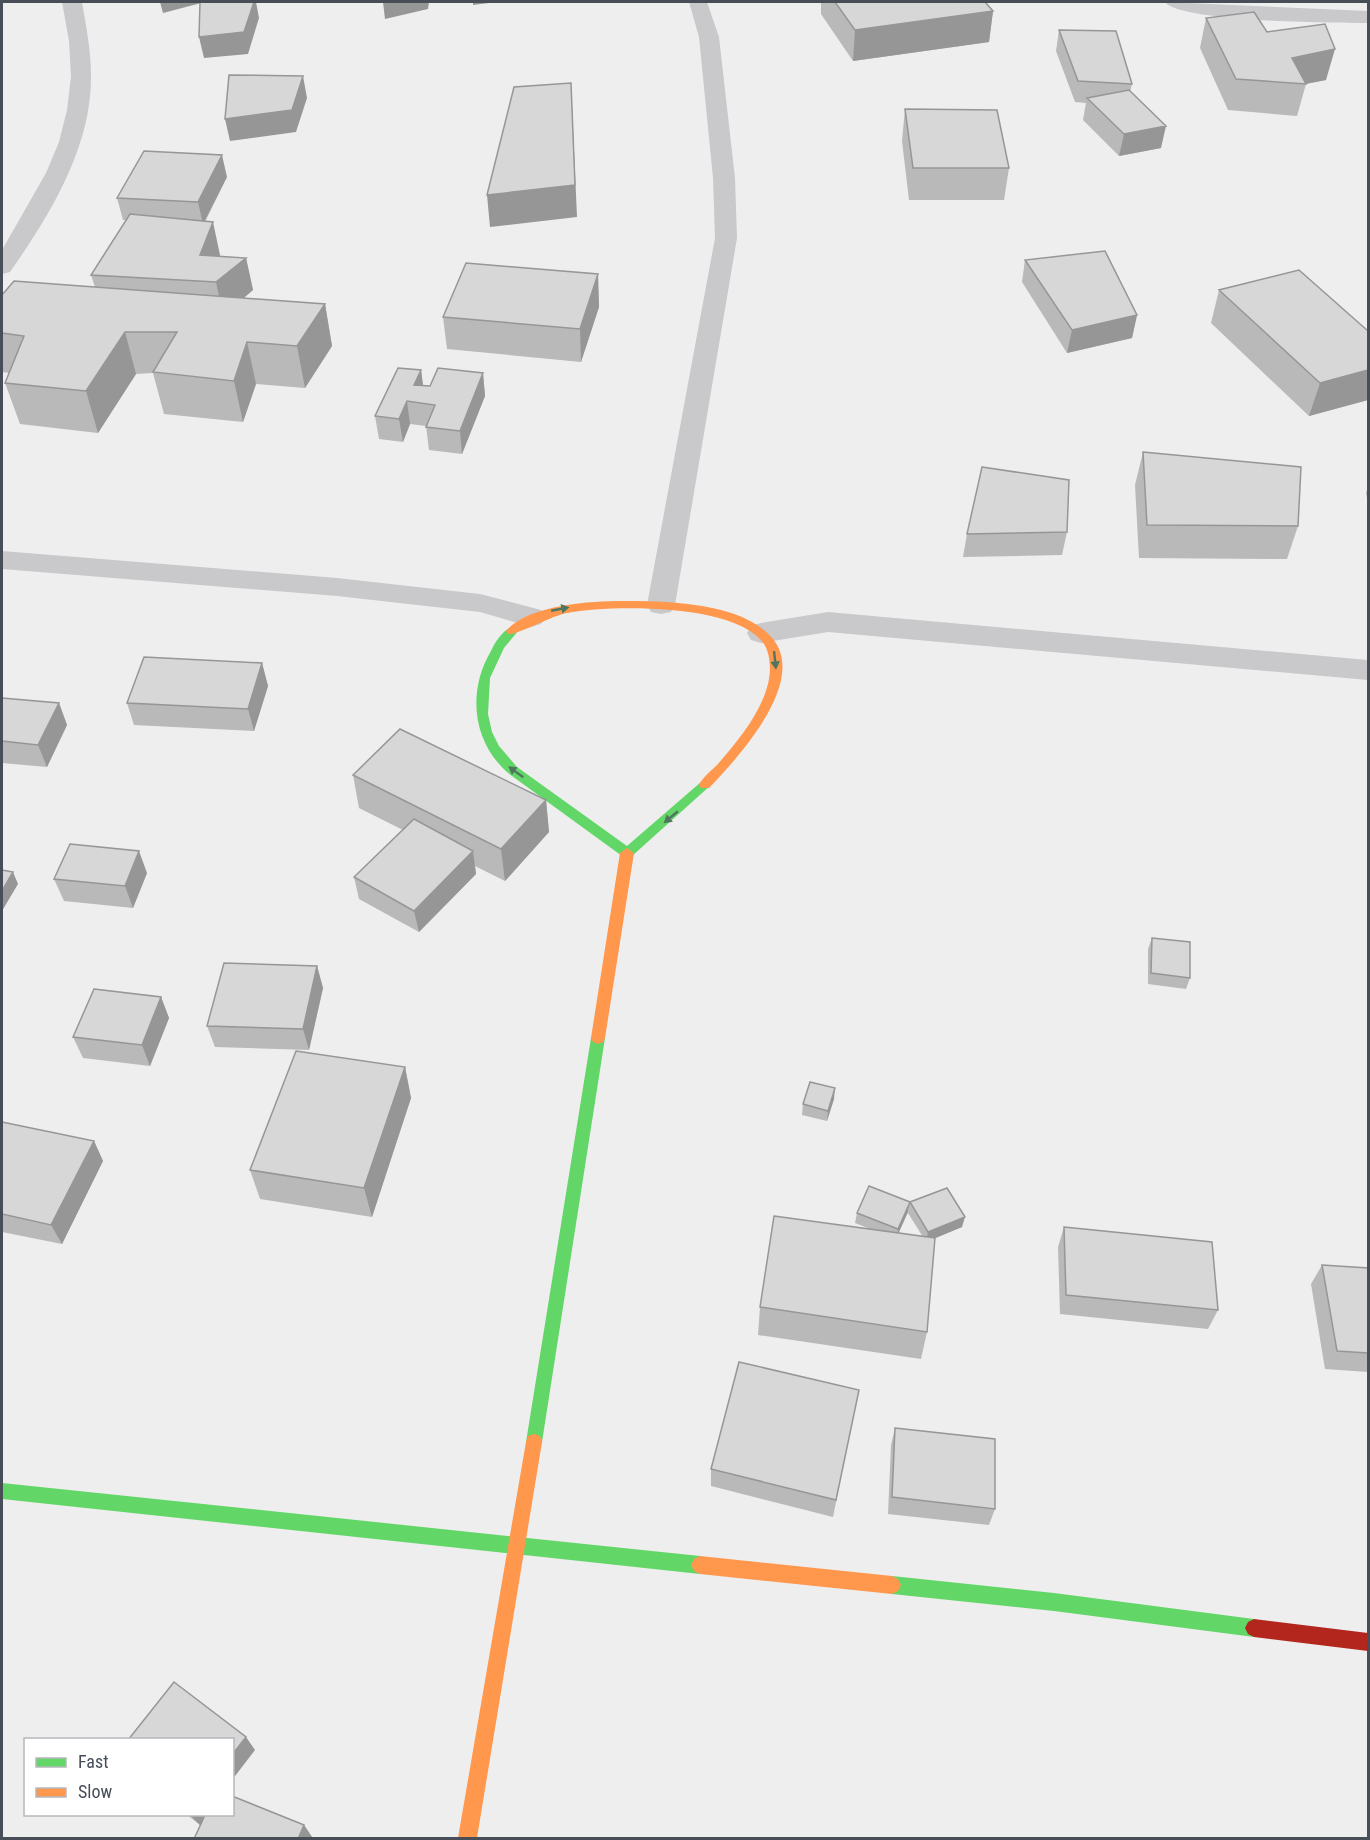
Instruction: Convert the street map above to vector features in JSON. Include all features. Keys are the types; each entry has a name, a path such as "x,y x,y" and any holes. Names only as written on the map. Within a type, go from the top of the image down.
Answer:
{"street":[{"path":"2,267 35,216 64,162 73,135 79,105 82,65 72,2"},
{"path":"661,605 726,238 724,178 709,37 698,2"},
{"path":"1175,2 1191,8 1224,12 1368,18"},
{"path":"2,560 337,587 480,603 531,617"},
{"path":"467,1839 518,1544 627,853 684,806 714,777 743,742 766,708 777,676 774,646 761,633 738,620 661,605 562,608 531,617 504,638 487,668 479,701 486,736 504,763 627,853"},
{"path":"761,633 828,622 1368,670"},
{"path":"2,1491 1054,1602 1368,1642"}],"building":[{"path":"200,2 254,2 244,32 199,37"},
{"path":"835,2 985,2 993,11 855,30"},
{"path":"1254,12 1267,32 1325,24 1335,49 1292,58 1306,84 1236,79 1206,18"},
{"path":"1059,30 1116,31 1132,84 1078,81"},
{"path":"229,75 303,76 292,110 225,119"},
{"path":"571,83 575,185 487,195 514,87"},
{"path":"1129,90 1166,126 1124,134 1087,98"},
{"path":"905,109 997,110 1009,168 913,168"},
{"path":"144,151 222,155 198,202 117,198"},
{"path":"130,214 213,222 200,255 246,258 216,282 91,275"},
{"path":"1105,251 1137,315 1072,330 1025,260"},
{"path":"466,263 598,274 580,329 443,317"},
{"path":"1299,270 1368,331 1368,370 1320,383 1219,290"},
{"path":"14,281 325,304 297,346 247,342 234,381 153,372 177,332 125,332 86,391 5,383 24,336 2,333 2,295"},
{"path":"398,368 421,370 414,385 430,386 438,368 483,373 460,431 426,427 435,405 407,401 399,419 375,416"},
{"path":"1143,452 1301,467 1298,526 1147,525"},
{"path":"982,467 1069,480 1067,532 967,534"},
{"path":"144,657 262,663 248,709 127,703"},
{"path":"2,698 59,703 38,745 2,741"},
{"path":"400,729 546,800 501,849 353,775"},
{"path":"414,819 473,851 414,911 354,877"},
{"path":"70,844 139,851 125,886 54,879"},
{"path":"2,870 13,872 2,891"},
{"path":"1152,938 1190,942 1190,978 1151,973"},
{"path":"224,963 317,966 303,1029 207,1026"},
{"path":"94,989 161,997 142,1045 73,1037"},
{"path":"296,1051 405,1067 364,1188 250,1170"},
{"path":"810,1082 835,1088 828,1111 803,1104"},
{"path":"2,1122 94,1141 51,1225 2,1214"},
{"path":"869,1186 910,1202 898,1229 857,1213"},
{"path":"947,1188 965,1217 928,1232 910,1202"},
{"path":"774,1216 935,1238 927,1332 760,1307"},
{"path":"1064,1227 1212,1242 1218,1310 1066,1295"},
{"path":"1322,1265 1368,1268 1368,1353 1337,1351"},
{"path":"739,1362 859,1390 836,1500 711,1469"},
{"path":"895,1428 995,1439 995,1509 892,1497"},
{"path":"174,1682 246,1737 234,1752 234,1738 130,1738"},
{"path":"234,1797 304,1825 298,1839 194,1839 205,1816 234,1816"}],"traffic: fast":[{"path":"512,631 490,661 481,696 486,732 494,748 513,770 627,853 705,785"},
{"path":"534,1442 598,1038"},
{"path":"2,1491 700,1565"},
{"path":"892,1585 1054,1602 1254,1628"}],"traffic: slow":[{"path":"512,631 529,621 565,609 603,605 661,605"},
{"path":"661,605 718,614 740,621 750,626 769,642 776,662 774,684 765,707 752,730 705,785"},
{"path":"598,1038 627,853"},
{"path":"467,1838 534,1442"},
{"path":"700,1565 892,1585"}],"traffic: jam":[{"path":"1254,1628 1368,1642"}]}
